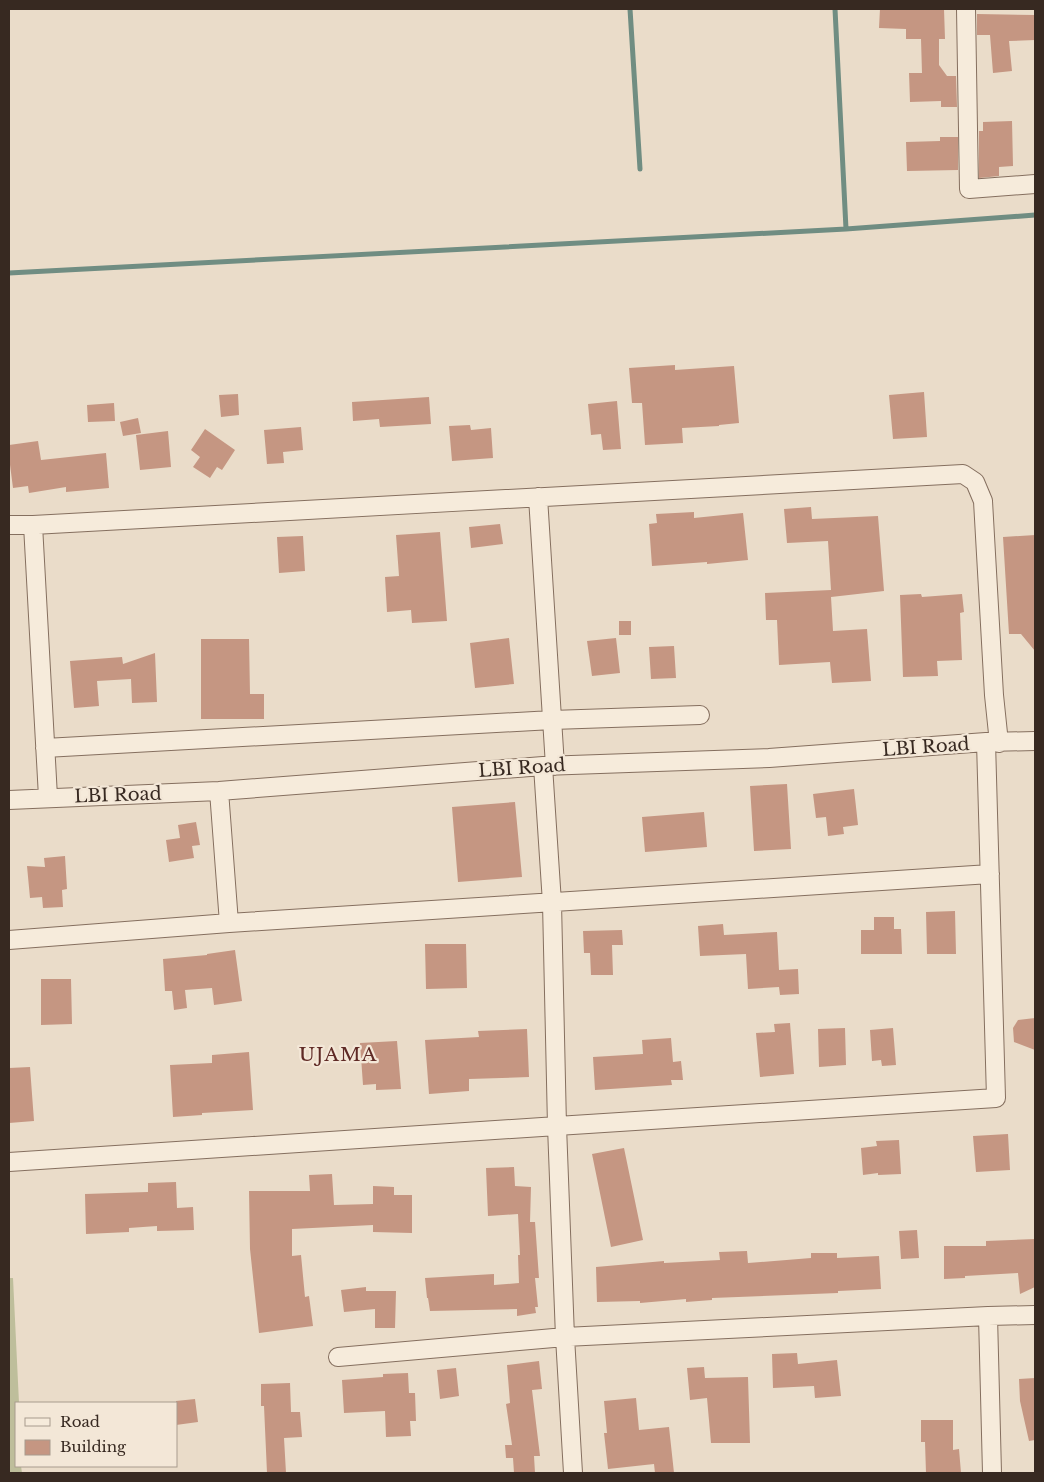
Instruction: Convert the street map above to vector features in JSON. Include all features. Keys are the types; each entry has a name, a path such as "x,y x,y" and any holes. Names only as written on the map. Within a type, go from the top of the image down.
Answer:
{"street":[{"path":"966,9 969,189 1035,184"},
{"path":"9,525 963,474 975,482 983,501 994,696 990,874 996,1098 9,1162"},
{"path":"538,497 552,720 549,766 556,1126 565,1337 574,1473"},
{"path":"33,525 48,797"},
{"path":"45,748 552,720 700,715"},
{"name":"LBI Road","path":"9,800 219,791 549,766 769,758 992,743 1035,742"},
{"path":"219,791 228,924"},
{"path":"9,940 990,874"},
{"path":"338,1357 565,1337 1035,1315"},
{"path":"988,1316 992,1473"}],"green space":[{"path":"9,1278 13,1278 19,1402 15,1402 15,1467 21,1467 22,1473 9,1473"}],"building":[{"path":"880,9 944,9 945,39 939,39 939,65 947,76 956,76 957,107 941,107 941,101 910,102 909,73 922,73 921,39 906,39 906,29 879,28"},
{"path":"977,14 1035,15 1035,40 1009,41 1012,71 993,73 990,35 977,35"},
{"path":"1012,121 1013,166 999,167 999,176 979,178 979,131 983,131 983,122"},
{"path":"940,137 958,137 958,170 907,171 906,142 940,141"},
{"path":"675,365 675,370 734,366 739,423 682,428 683,443 645,445 642,403 632,403 629,368"},
{"path":"924,392 927,437 893,439 889,395"},
{"path":"238,394 239,415 221,417 219,395"},
{"path":"429,397 431,424 380,427 379,419 353,421 352,402"},
{"path":"617,401 621,449 603,450 601,434 591,435 588,404"},
{"path":"114,403 115,421 88,422 87,405"},
{"path":"138,418 141,433 123,436 120,422"},
{"path":"470,425 471,430 491,428 493,458 452,461 449,426"},
{"path":"301,427 303,450 283,452 284,463 267,464 264,430"},
{"path":"205,429 235,450 222,470 217,467 210,478 193,467 200,457 191,450"},
{"path":"168,431 171,467 140,470 136,435"},
{"path":"38,441 41,460 106,453 109,488 66,492 66,487 29,493 28,486 13,488 9,445"},
{"path":"811,507 812,519 878,516 884,591 831,597 833,631 867,629 871,681 832,683 830,662 779,665 777,620 766,620 765,593 831,590 828,541 787,543 784,509"},
{"path":"694,512 694,518 743,513 748,560 652,566 649,524 657,523 656,514"},
{"path":"500,524 503,544 471,548 469,527"},
{"path":"440,532 447,621 412,623 411,610 387,612 385,577 399,576 396,535"},
{"path":"1035,535 1035,651 1021,634 1009,634 1003,537"},
{"path":"303,536 305,571 279,573 277,537"},
{"path":"921,594 922,597 962,594 964,612 960,613 962,660 937,661 938,676 903,677 900,595"},
{"path":"619,621 631,621 631,635 619,635"},
{"path":"509,638 514,684 475,688 470,643"},
{"path":"616,638 620,673 592,676 587,641"},
{"path":"201,639 249,639 250,694 264,694 264,719 201,719"},
{"path":"674,646 676,678 651,679 649,647"},
{"path":"155,653 157,702 132,703 131,679 97,681 99,706 74,708 70,661 122,657 123,664"},
{"path":"787,784 791,849 754,851 750,786"},
{"path":"854,789 858,825 843,827 844,834 828,836 826,817 816,818 813,794"},
{"path":"515,802 522,877 458,882 452,807"},
{"path":"704,812 707,847 645,852 642,817"},
{"path":"196,822 200,845 192,846 194,858 169,862 166,840 180,838 178,825"},
{"path":"65,856 67,889 62,890 63,907 43,908 42,897 30,898 27,866 45,867 44,858"},
{"path":"955,911 956,954 927,954 926,912"},
{"path":"874,917 894,917 894,929 901,929 902,954 861,954 861,930 874,930"},
{"path":"723,924 724,935 777,932 779,970 798,969 799,994 780,995 779,987 748,989 746,954 700,956 698,926"},
{"path":"622,930 623,945 612,945 613,975 591,975 590,953 584,953 583,931"},
{"path":"425,944 466,944 467,988 426,989"},
{"path":"235,950 242,1001 214,1005 212,988 185,990 187,1008 174,1010 172,991 165,991 163,959"},
{"path":"41,979 71,979 72,1024 41,1025"},
{"path":"1035,1018 1035,1050 1014,1042 1013,1028 1018,1020"},
{"path":"790,1023 794,1074 760,1077 756,1033 775,1032 774,1024"},
{"path":"845,1028 846,1065 819,1067 818,1029"},
{"path":"893,1028 896,1065 882,1066 881,1060 872,1061 870,1030"},
{"path":"527,1029 529,1077 469,1079 469,1091 429,1094 425,1040 479,1037 478,1031"},
{"path":"671,1038 673,1062 681,1061 683,1080 671,1080 672,1085 595,1090 593,1057 643,1054 642,1040"},
{"path":"397,1041 401,1089 376,1090 376,1084 363,1085 360,1043"},
{"path":"249,1052 253,1110 173,1117 170,1065 212,1063 212,1055"},
{"path":"30,1067 34,1121 9,1123 9,1068"},
{"path":"1008,1134 1010,1170 976,1172 973,1136"},
{"path":"899,1140 901,1174 878,1175 878,1173 863,1175 861,1148 877,1146 876,1141"},
{"path":"624,1148 643,1240 611,1247 592,1154"},
{"path":"514,1167 515,1186 531,1187 530,1222 535,1222 539,1278 535,1278 538,1307 535,1307 536,1313 517,1316 517,1309 430,1311 425,1278 494,1274 494,1285 519,1283 518,1214 488,1216 486,1168"},
{"path":"332,1174 334,1205 373,1204 373,1186 394,1187 394,1195 412,1195 412,1233 373,1232 373,1225 292,1229 292,1256 301,1255 305,1297 309,1296 313,1326 259,1333 250,1249 249,1191 310,1191 309,1175"},
{"path":"176,1182 177,1208 193,1207 194,1230 157,1231 157,1226 129,1228 129,1232 86,1234 85,1194 148,1192 148,1183"},
{"path":"917,1230 919,1258 901,1259 899,1231"},
{"path":"1035,1239 1035,1287 1020,1294 1018,1273 944,1279 944,1246 986,1246 986,1241"},
{"path":"747,1251 748,1263 811,1258 811,1253 837,1253 837,1258 879,1256 881,1289 838,1291 838,1293 712,1298 712,1300 686,1302 686,1299 640,1303 640,1301 597,1302 596,1267 664,1261 664,1263 720,1260 719,1252"},
{"path":"366,1287 366,1291 396,1291 395,1328 375,1328 375,1309 344,1312 341,1290"},
{"path":"797,1353 798,1364 837,1360 841,1396 815,1398 814,1386 773,1388 772,1354"},
{"path":"539,1361 542,1389 532,1390 540,1456 534,1456 535,1473 514,1473 513,1458 506,1458 505,1445 512,1445 506,1404 510,1403 507,1365"},
{"path":"704,1367 705,1378 748,1377 750,1443 711,1443 707,1398 690,1400 687,1368"},
{"path":"456,1368 459,1396 440,1399 437,1370"},
{"path":"408,1373 409,1393 415,1393 416,1421 410,1421 411,1436 386,1437 385,1411 344,1413 342,1380 383,1377 383,1374"},
{"path":"1035,1378 1035,1440 1029,1441 1020,1401 1019,1379"},
{"path":"290,1383 291,1412 300,1412 302,1437 284,1438 286,1473 267,1473 264,1406 261,1406 261,1384"},
{"path":"636,1398 639,1430 669,1427 674,1473 655,1473 654,1464 608,1469 604,1433 607,1433 604,1401"},
{"path":"195,1399 198,1422 178,1425 178,1402 176,1401"},
{"path":"921,1420 953,1420 953,1450 959,1449 961,1473 926,1473 925,1442 921,1442"}],"waterway":[{"path":"630,9 640,169"},
{"path":"835,9 846,229"},
{"path":"9,273 846,229 1035,215"}],"district":[{"name":"UJAMA","path":"338,1054"}]}
